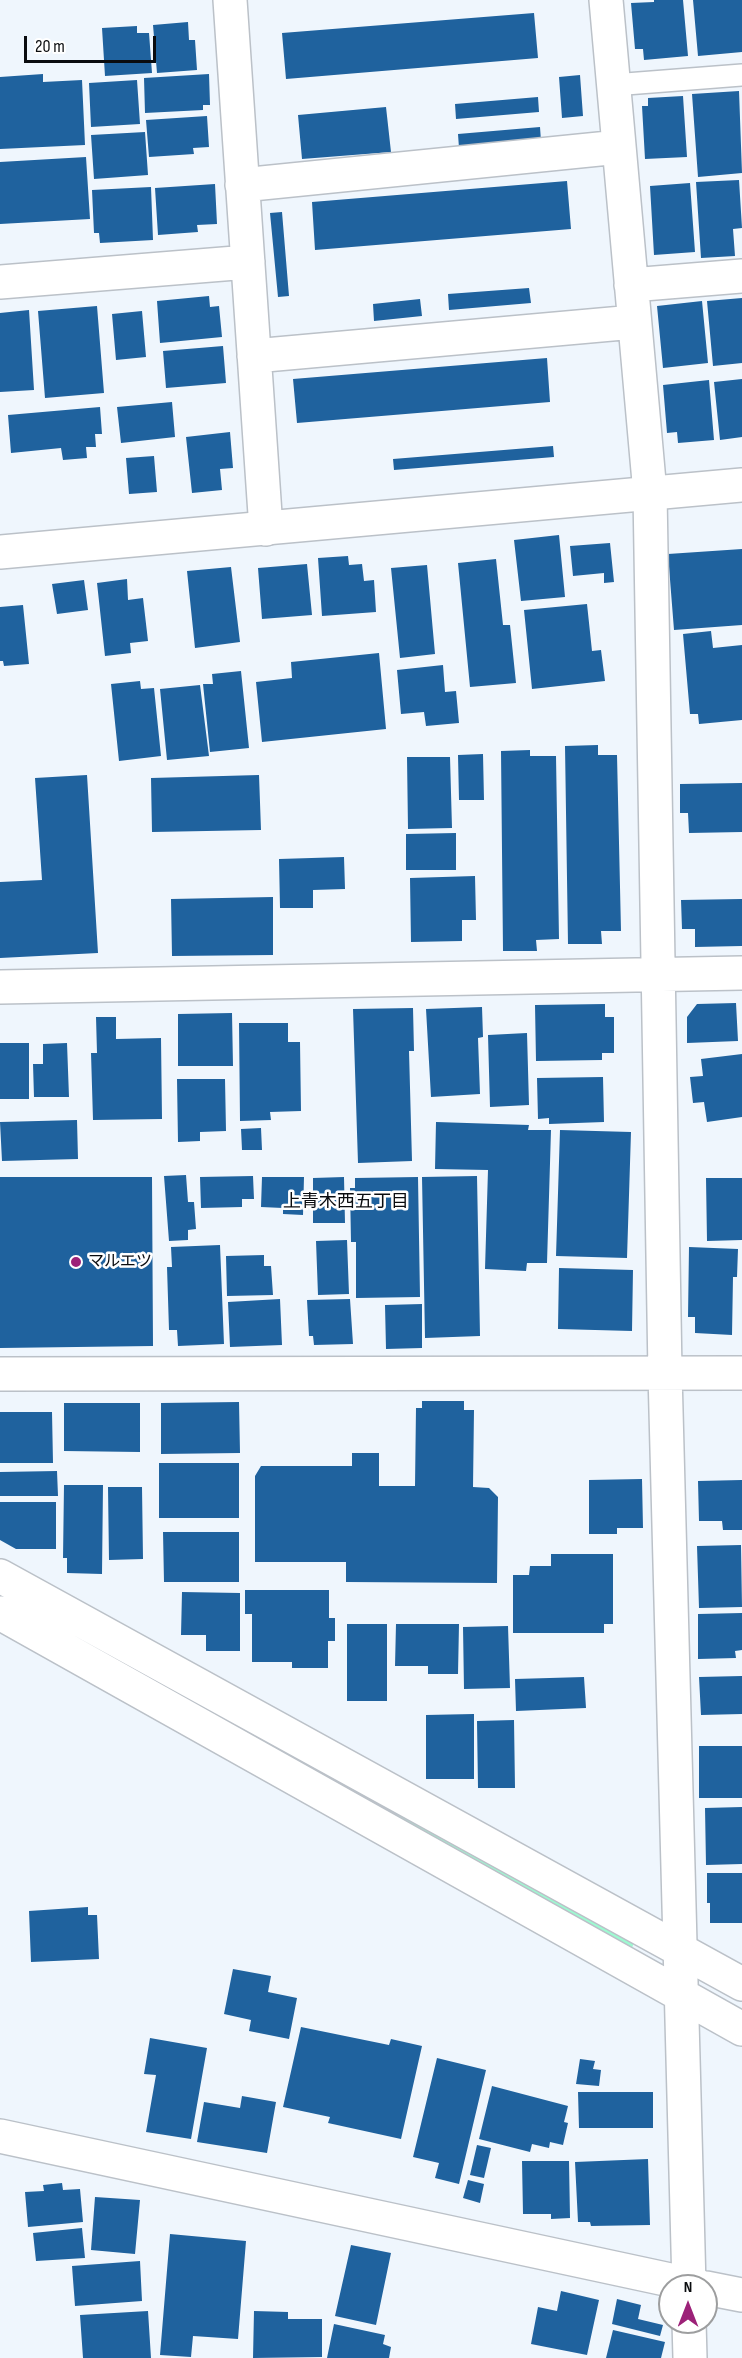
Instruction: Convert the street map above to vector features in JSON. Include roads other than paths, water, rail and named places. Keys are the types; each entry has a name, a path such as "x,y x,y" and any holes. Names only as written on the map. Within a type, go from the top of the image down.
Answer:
{"street":[{"path":"230,0 266,529"},
{"path":"606,0 650,493 656,974 678,1950 694,2274"},
{"path":"242,185 619,147"},
{"path":"0,282 248,262"},
{"path":"631,285 742,276"},
{"path":"254,356 634,322"},
{"path":"0,552 742,485"},
{"path":"0,987 742,973"},
{"path":"0,1374 742,1373"},
{"path":"0,1576 742,1984"},
{"path":"0,1613 742,2029"},
{"path":"0,2136 658,2278"},
{"path":"718,2290 742,2295"},
{"path":"689,2334 690,2358"}],"lane":[{"path":"613,85 742,75"}],"place":[{"name":"マルエツ","path":"76,1262"}],"district":[{"name":"上青木西五丁目","path":"346,1202"}]}
